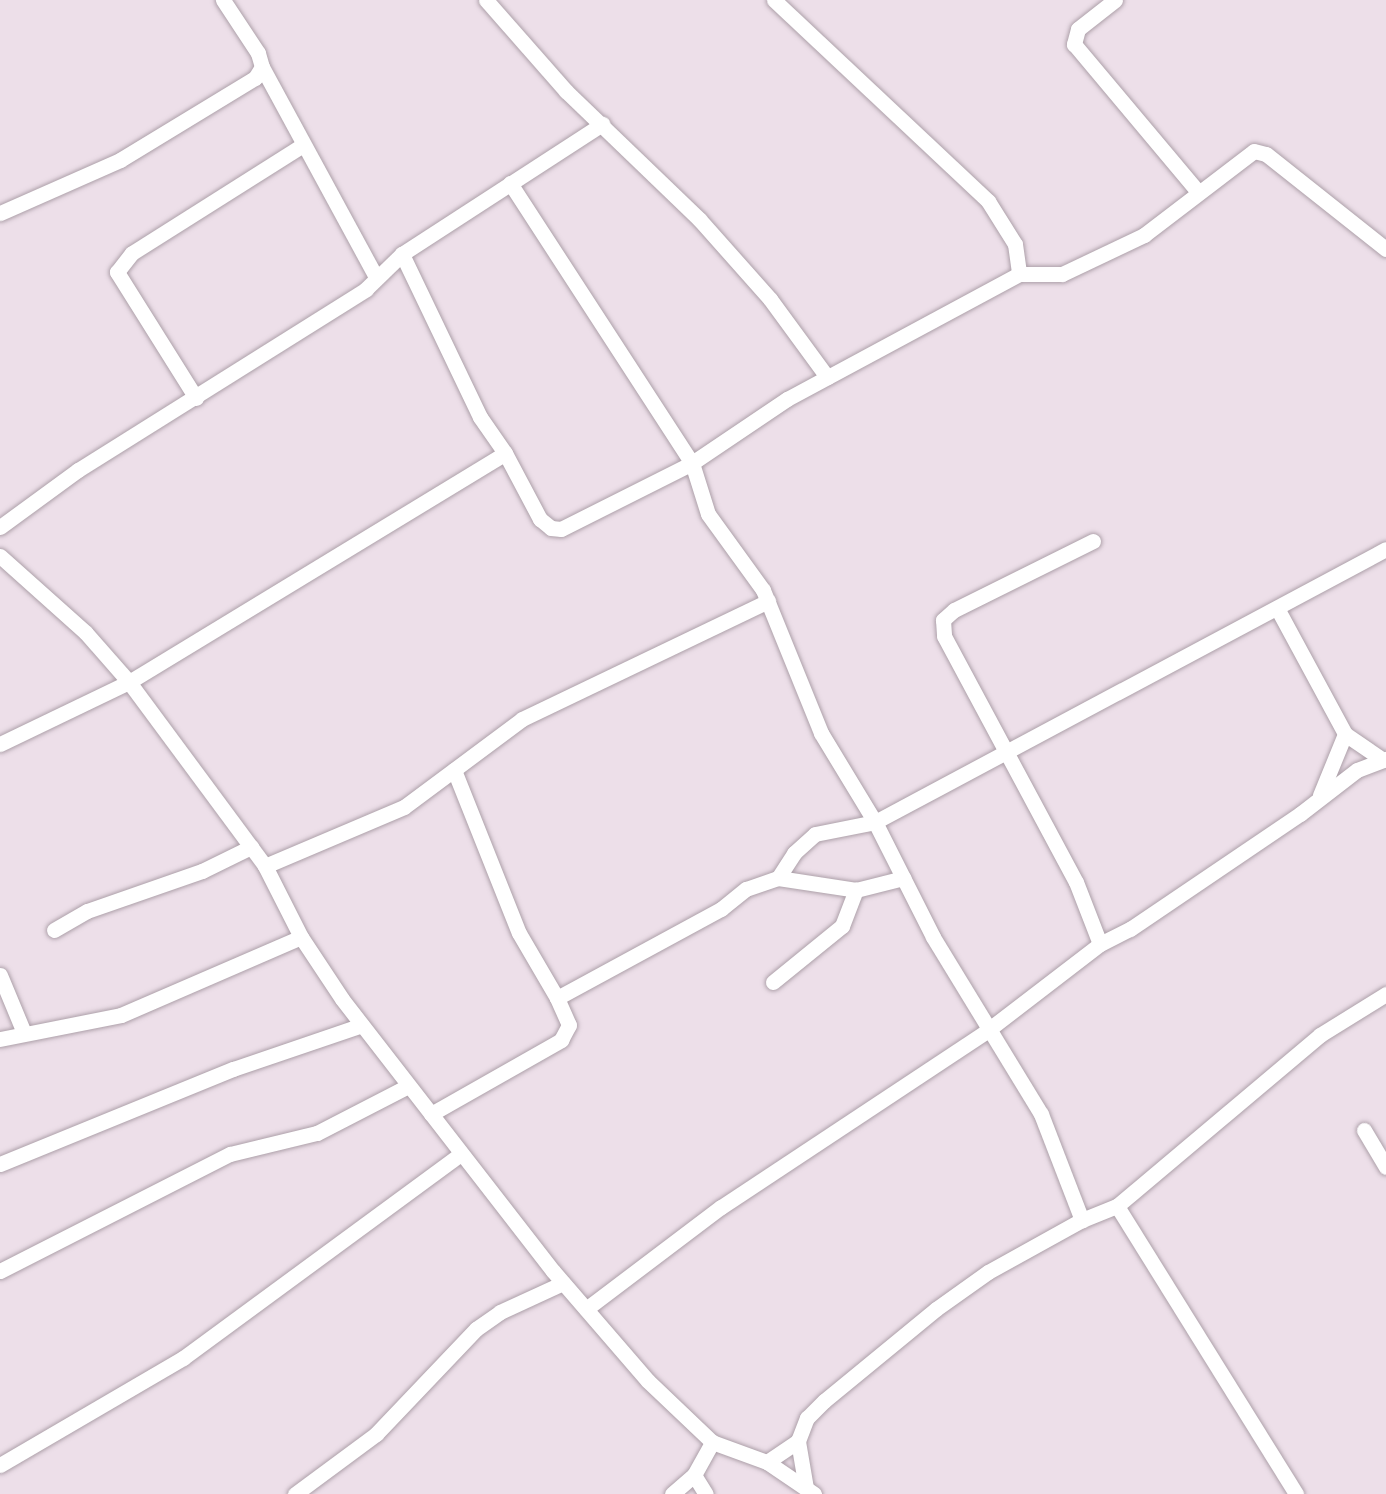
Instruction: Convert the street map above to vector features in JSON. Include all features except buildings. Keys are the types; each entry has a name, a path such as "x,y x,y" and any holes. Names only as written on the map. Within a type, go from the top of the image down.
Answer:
{"street":[{"path":"223,0 258,53 262,67 301,146 376,277"},
{"path":"486,0 566,91 707,228 770,299 828,377"},
{"path":"774,0 988,201 1015,244 1019,274"},
{"path":"1115,0 1078,29 1074,44 1199,193"},
{"path":"0,213 120,160 255,78 262,67"},
{"path":"0,527 78,470 196,398 366,289 402,254 602,124"},
{"path":"196,398 117,272 132,253 301,146"},
{"path":"402,254 480,417 505,453 540,519 551,528 561,529 692,464 768,410 1019,274 1062,274 1144,235 1241,157 1254,151 1266,154 1386,249"},
{"path":"510,183 692,464 708,514 768,601 821,732 875,822 903,878 988,1030 1041,1114 1082,1220"},
{"path":"0,744 129,682 505,453"},
{"path":"1093,541 954,610 943,620 944,636 1076,882 1100,944"},
{"path":"778,878 794,853 815,834 875,822 1008,754 1386,549"},
{"path":"0,556 86,633 129,682 265,866 301,937 362,1025 461,1154 585,1309 648,1381 712,1442 767,1462 810,1491"},
{"path":"265,866 368,825 432,789 522,719 768,601"},
{"path":"1277,608 1345,734 1384,759"},
{"path":"1320,796 1345,734"},
{"path":"585,1309 721,1208 988,1030 1100,944 1140,923 1300,814 1320,796 1357,770 1384,759"},
{"path":"431,1114 561,1040 569,1025 558,998 519,933 454,770"},
{"path":"54,930 87,911 218,865 251,847"},
{"path":"558,998 721,909 746,889 778,878 856,890 903,878"},
{"path":"773,982 842,926 856,890"},
{"path":"0,1039 24,1033 71,1028 121,1015 301,937"},
{"path":"0,975 24,1033"},
{"path":"767,1462 798,1441 807,1418 824,1401 936,1309 1007,1260 1082,1220 1117,1206 1320,1035 1386,994"},
{"path":"0,1164 234,1069 362,1025"},
{"path":"0,1271 230,1154 318,1133 408,1086"},
{"path":"1364,1130 1386,1167"},
{"path":"0,1465 183,1358 461,1154"},
{"path":"1117,1206 1296,1494"},
{"path":"295,1494 376,1434 476,1329 500,1312 563,1283"},
{"path":"798,1441 810,1491"},
{"path":"672,1494 694,1475 712,1442"},
{"path":"694,1475 706,1494"}]}
